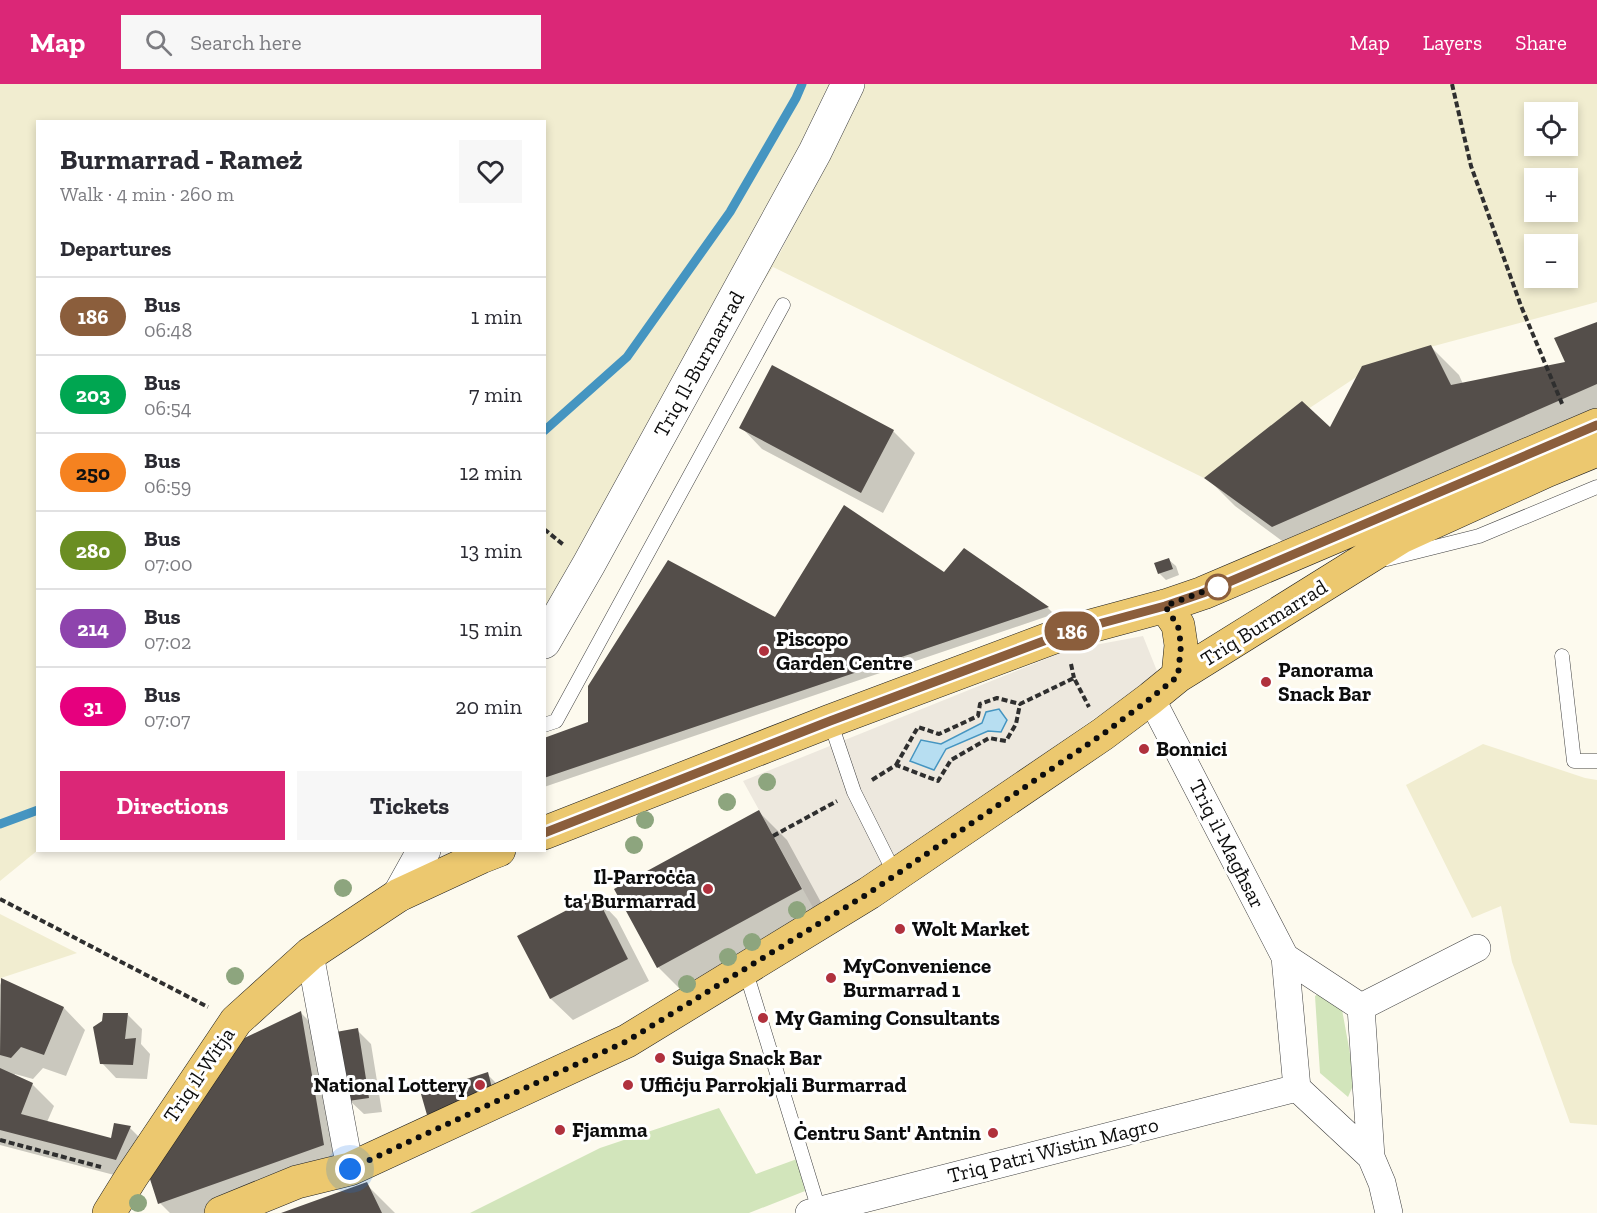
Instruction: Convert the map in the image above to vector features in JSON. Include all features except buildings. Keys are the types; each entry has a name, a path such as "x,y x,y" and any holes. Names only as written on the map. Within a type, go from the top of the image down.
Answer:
{"main road":[{"name":"Triq Burmarrad","path":"220,1213 297,1182 350,1169 627,1041 869,893 1103,734 1178,676 1401,537 1546,471 1590,437"},
{"name":"Triq Burmarrad","path":"546,832 830,721 1065,633 1165,606 1214,589 1590,437"},
{"path":"1165,606 1178,626 1181,645 1178,676"},
{"name":"Triq il-Witja","path":"109,1213 236,1021 310,954 399,895 494,852"}],"street":[{"name":"Triq Il-Burmarrad","path":"546,639 815,152 848,84"},
{"name":"Triq il-Magħsar","path":"1151,698 1285,957 1297,1088"},
{"path":"399,895 423,852"},
{"path":"1389,1213 1382,1184 1371,1157 1360,1007 1477,948"},
{"path":"310,954 350,1169"},
{"name":"Triq il-Magħsar","path":"1285,957 1360,1007"},
{"path":"1297,1088 1371,1157"},
{"name":"Triq Patri Wistin Magro","path":"816,1212 1297,1088"}],"lane":[{"path":"546,724 556,721 783,305"},
{"path":"1353,568 1479,536 1597,487"},
{"path":"1562,656 1574,761 1597,761"},
{"path":"830,721 854,792 895,874"},
{"path":"745,969 816,1212"}],"path":[{"path":"1452,84 1471,166 1521,306 1590,437"},
{"path":"773,836 854,792 896,765 918,727 939,734 978,716 980,704 997,698 1020,704 1074,678 1103,734"},
{"path":"896,765 938,781 951,760 989,738 1006,741 1016,724 1020,704"},
{"path":"0,898 236,1021"},
{"path":"0,1140 132,1176"}],"shaded area":[{"path":"0,84 841,84 777,259 864,84 1597,84 1597,302 1382,360 1204,478 773,267 546,612 546,120 36,120 36,852 0,881"},
{"path":"1143,636 1159,676 1095,718 816,913 743,781 1068,650"},
{"path":"1483,744 1597,780 1597,1125 1570,1123 1512,962 1501,906 1472,918 1406,785"},
{"path":"0,914 77,953 0,980"}],"green space":[{"path":"1325,990 1341,1004 1355,1081 1348,1097 1320,1073 1315,996"},
{"path":"719,1108 756,1174 797,1159 805,1191 749,1213 470,1213 600,1148"}],"water":[{"path":"999,709 1007,720 1001,732 988,731 946,749 934,770 910,761 921,740 941,744 982,723 986,712"}],"waterway":[{"path":"546,429 627,357 730,212 802,84"},
{"path":"0,824 36,811"}],"bus line":[{"name":"186","path":"546,832 830,721 1065,633 1165,606 1203,593 1597,425"}],"place":[{"name":"Piscopo Garden Centre","path":"764,651"},
{"name":"Panorama Snack Bar","path":"1266,682"},
{"name":"Bonnici","path":"1144,749"},
{"name":"Il-Parroċċa ta' Burmarrad","path":"708,889"},
{"name":"Wolt Market","path":"900,929"},
{"name":"MyConvenience Burmarrad 1","path":"831,978"},
{"name":"My Gaming Consultants","path":"763,1018"},
{"name":"Suiga Snack Bar","path":"660,1058"},
{"name":"National Lottery","path":"480,1085"},
{"name":"Uffiċju Parrokjali Burmarrad","path":"628,1085"},
{"name":"Fjamma","path":"560,1130"},
{"name":"Ċentru Sant' Antnin","path":"993,1133"}],"route":[{"path":"350,1169 627,1041 869,893 1103,734 1178,676 1181,645 1178,626 1165,606 1224,584 1218,587"}]}
